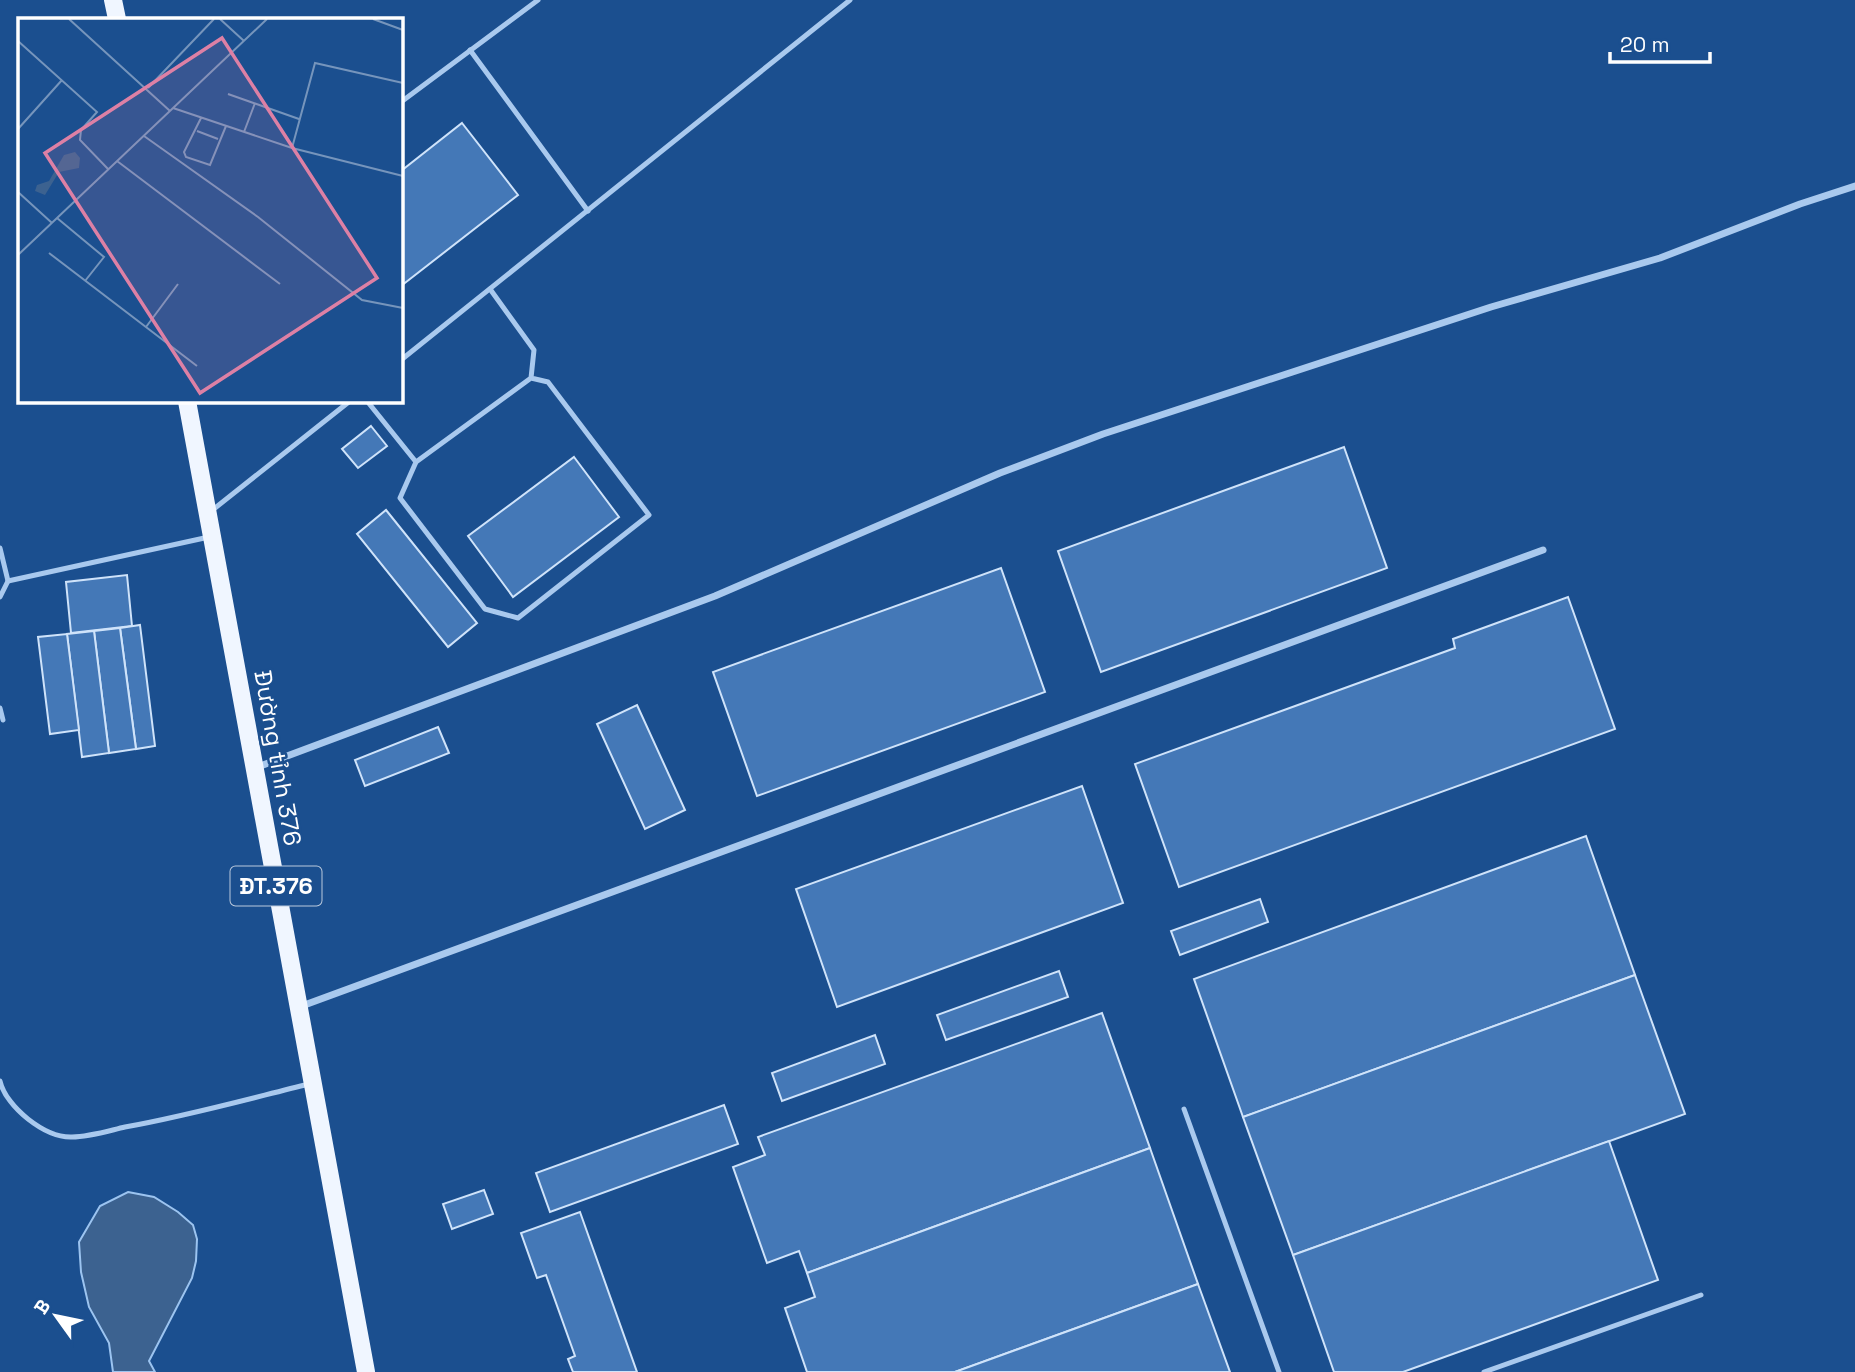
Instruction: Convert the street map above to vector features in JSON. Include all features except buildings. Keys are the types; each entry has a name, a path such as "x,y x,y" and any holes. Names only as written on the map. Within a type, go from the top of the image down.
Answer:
{"main road":[{"path":"113,0 117,18"},
{"name":"Đường tỉnh 376","path":"187,402 366,1372"}],"street":[{"path":"254,769 715,596 1000,473 1103,435 1490,307 1660,258 1800,204 1855,186"},
{"path":"298,1007 1543,550"}],"lane":[{"path":"402,101 538,0"},
{"path":"402,359 845,2"},
{"path":"470,50 587,211"},
{"path":"490,289 534,350 531,378 416,462 400,498 485,609 518,618 649,515 548,382 531,378"},
{"path":"208,514 349,402"},
{"path":"368,402 416,462"},
{"path":"8,581 212,537"},
{"path":"0,548 8,581 0,597"},
{"path":"0,708 4,720"},
{"path":"0,1081 2,1089 25,1117 49,1133 71,1138 145,1124 312,1083"},
{"path":"1184,1109 1279,1372"},
{"path":"1484,1372 1701,1295"}],"water":[{"path":"128,1192 154,1197 178,1212 193,1225 197,1239 192,1278 149,1361 155,1372 113,1372 109,1343 89,1307 81,1272 79,1242 100,1206"}]}
